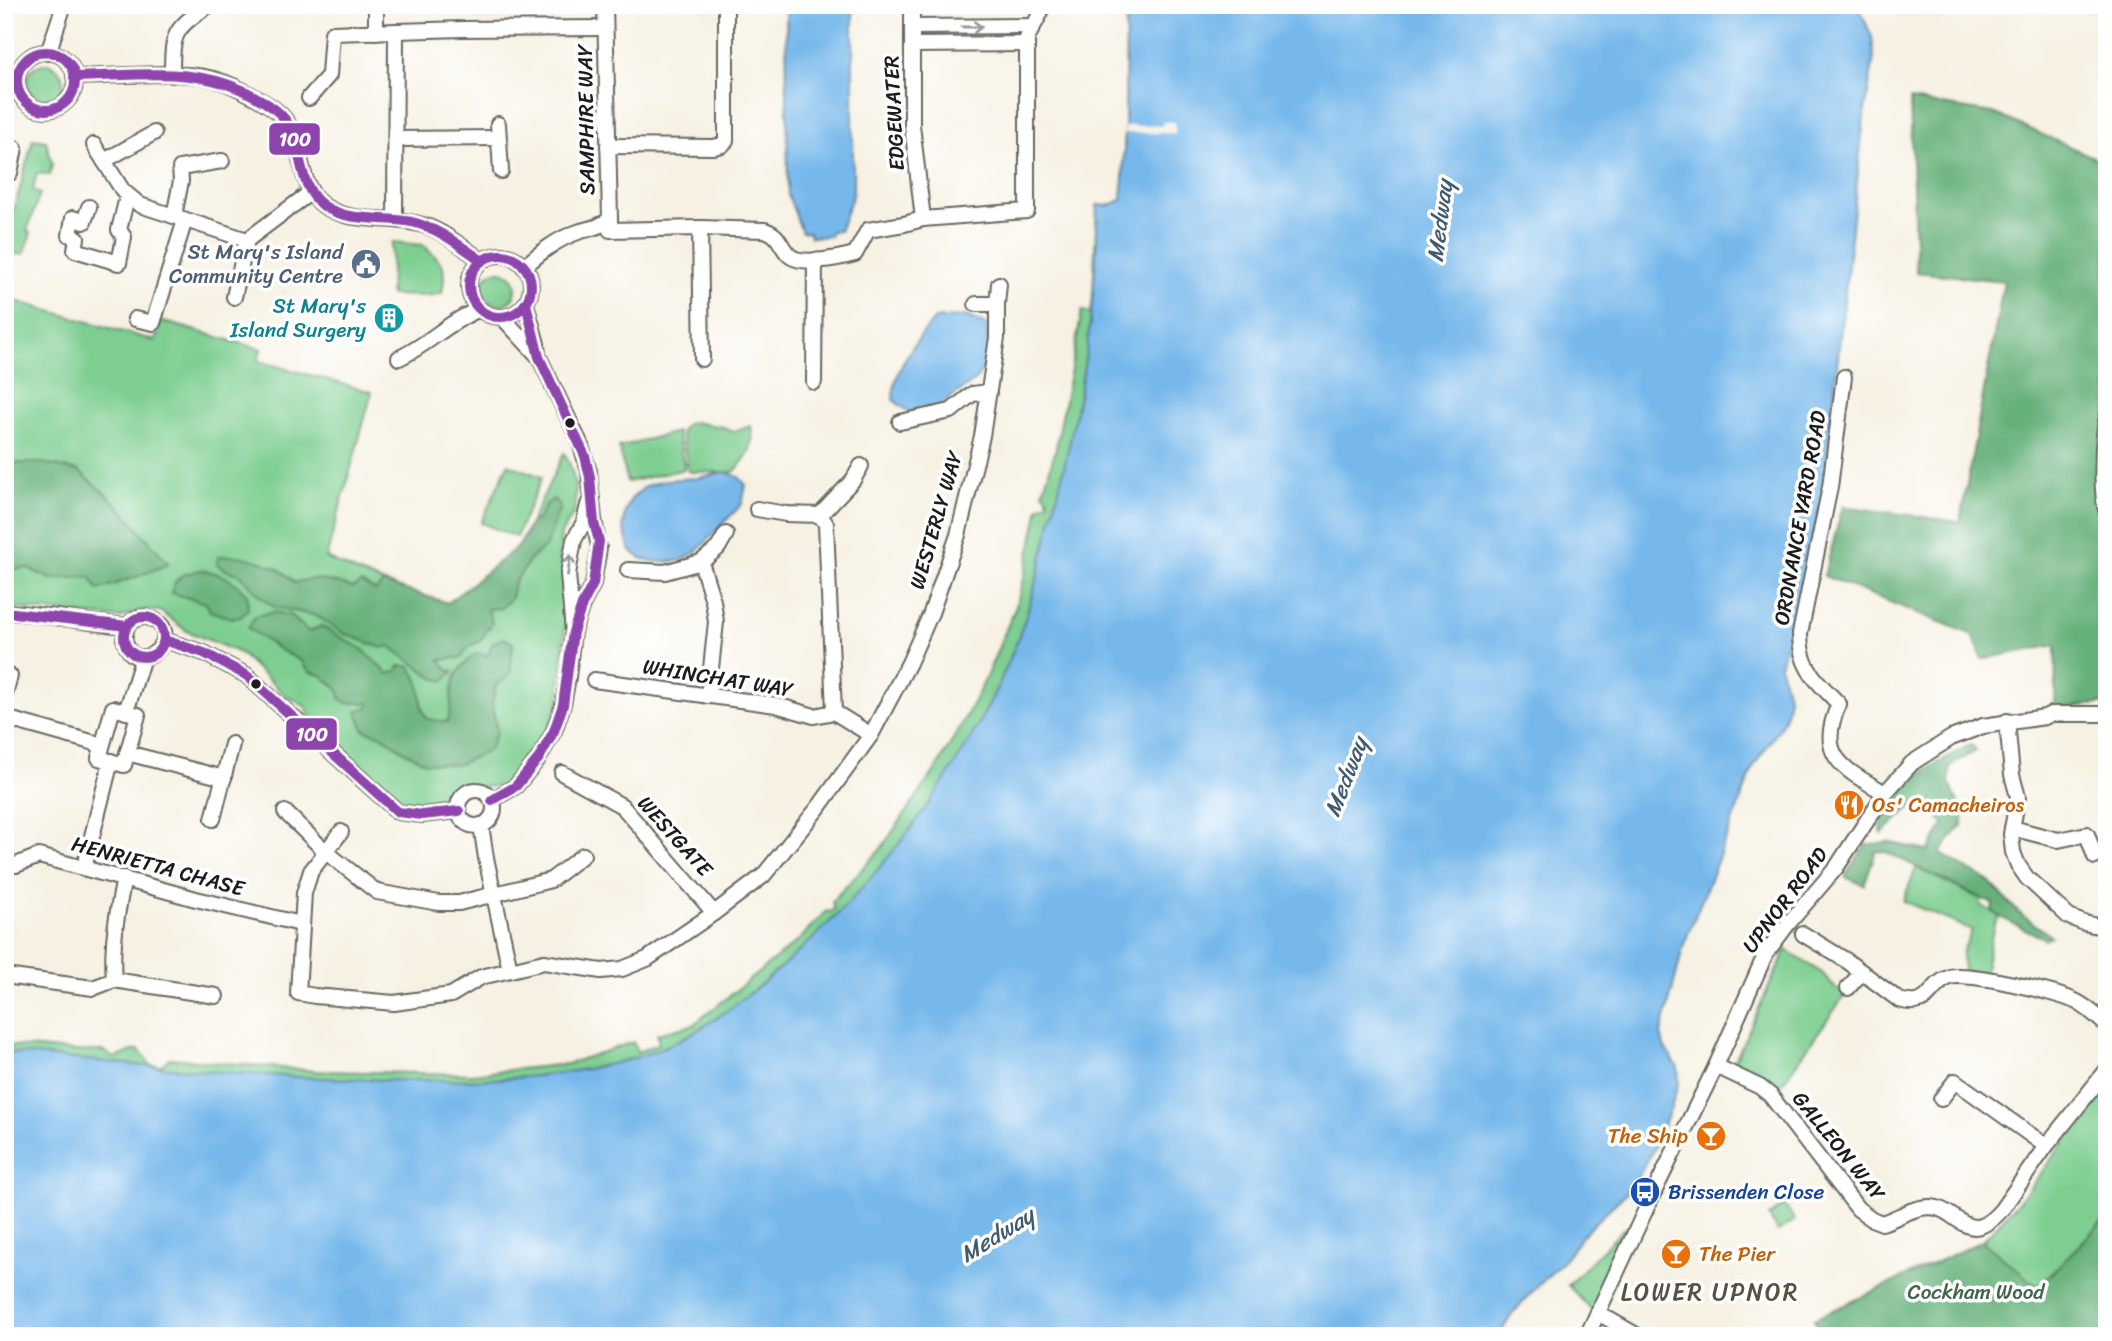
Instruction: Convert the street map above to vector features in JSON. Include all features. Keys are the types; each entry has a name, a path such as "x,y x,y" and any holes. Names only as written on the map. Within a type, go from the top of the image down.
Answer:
{"street":[{"path":"48,52 64,5"},
{"path":"172,75 172,50 176,33 209,5"},
{"path":"376,5 376,32"},
{"name":"SAMPHIRE WAY","path":"524,267 549,245 577,232 601,226 610,219 605,5"},
{"path":"608,146 714,147 726,141 726,5"},
{"name":"EDGEWATER","path":"912,5 912,125 923,219"},
{"path":"610,219 610,230 765,230 775,234 791,258 815,260 840,259 855,254 868,230 923,219 1027,211 1027,38 1040,14 1041,5"},
{"path":"912,27 1033,26"},
{"path":"309,99 329,75 332,33 605,28"},
{"path":"395,220 396,31"},
{"path":"912,45 1027,44"},
{"path":"48,52 58,55 71,68 74,87 71,96 56,108 37,109 22,98 11,80 30,57 48,52"},
{"path":"74,77 172,75 212,78 244,91 276,109 290,127 311,192 321,204 349,218 395,220 422,225 447,235 481,260"},
{"path":"397,139 498,131 501,171"},
{"path":"104,161 154,133"},
{"path":"5,145 15,148 10,173"},
{"path":"94,145 127,197 140,205 247,240"},
{"path":"135,319 153,323 179,218 180,169 222,161"},
{"path":"234,297 247,240 311,192"},
{"path":"89,207 83,222 74,218 70,234 77,237 74,257 119,262 124,237 119,230 127,197"},
{"path":"702,359 706,228"},
{"path":"499,255 509,256 524,267 529,275 530,295 526,304 512,315 494,317 478,310 469,294 468,284 481,260 499,255"},
{"path":"814,383 815,260"},
{"name":"WESTERLY WAY","path":"301,925 298,993 394,1003 451,995 481,977 544,962 601,971 622,969 647,959 763,876 871,736 909,663 925,625 958,535 982,436 997,338 999,284"},
{"path":"526,304 538,357"},
{"path":"976,304 997,304"},
{"path":"399,358 411,353 464,315 478,310"},
{"path":"503,317 538,357 583,452 589,471 594,521 599,541 598,553 592,587 582,605 573,632"},
{"name":"ORDNANCE YARD ROAD","path":"1844,377 1830,487 1800,634 1800,650 1813,677 1839,704 1830,737 1835,757 1849,771 1885,793"},
{"path":"900,422 951,411 972,394 989,392"},
{"path":"2107,417 2104,428 2107,513"},
{"path":"757,509 786,514 820,514 853,480 861,466"},
{"path":"492,800 516,786 539,758 554,731 563,705 573,632 568,568 573,543 586,517 591,494"},
{"path":"820,514 826,524 834,712 871,736"},
{"path":"628,570 665,572 701,562 718,548 726,534"},
{"path":"701,562 713,601 716,622 708,696"},
{"path":"5,612 127,626 138,618 152,619 162,629 164,640 158,652 143,657 130,652 124,639 127,626"},
{"path":"164,640 204,653 246,675 398,812 422,815 459,811"},
{"path":"126,712 143,657"},
{"path":"5,694 10,676"},
{"name":"WHINCHAT WAY","path":"594,680 782,706 814,716 834,712"},
{"path":"113,708 138,715 124,765 100,758 102,745 113,708"},
{"name":"UPNOR ROAD","path":"1587,1336 1652,1196 1717,1066 1766,953 1836,868 1885,793 1912,764 1946,741 1979,727 2051,714 2107,713"},
{"path":"5,718 102,745"},
{"path":"2007,722 2012,775 2018,797 2012,828 2014,857 2027,878 2069,917 2107,929"},
{"path":"213,819 232,744"},
{"path":"127,753 224,778"},
{"path":"83,868 111,761"},
{"name":"WESTGATE","path":"562,773 622,806 714,913"},
{"path":"472,791 484,793 494,806 489,821 481,825 469,825 459,811 461,799 472,791"},
{"path":"285,813 327,852 377,892 439,903 459,903 551,880 583,855"},
{"path":"481,825 510,970"},
{"path":"2012,828 2058,840 2087,834 2095,857"},
{"path":"301,925 304,893 311,871 341,832"},
{"name":"HENRIETTA CHASE","path":"5,863 16,865 39,856 301,925"},
{"path":"114,980 112,956 124,878"},
{"path":"1803,934 1833,951 1899,1000 1919,1002 1950,977 1964,976 2042,991 2076,1002 2107,1026"},
{"path":"1848,988 1862,972"},
{"path":"5,976 93,988 114,980 216,996"},
{"name":"GALLEON WAY","path":"1717,1066 1767,1092 1858,1209 1872,1219 1882,1223 1917,1209 1932,1207 1950,1214 1961,1224 1974,1227 1985,1224 2002,1209 2046,1146 2107,1070"},
{"path":"1941,1099 1955,1081 2046,1146"},
{"path":"1598,1312 1638,1336"}],"green space":[{"path":"45,64 58,69 63,82 58,95 45,100 32,95 27,82 32,69"},
{"path":"1910,100 1993,113 2107,163 2107,703 2055,709 2056,645 1982,659 1973,635 1824,576 1843,506 1960,522 2004,281 1916,272"},
{"path":"33,139 46,141 52,163 50,175 37,173 33,190 40,194 27,231 31,233 24,254 14,254 5,285 5,244"},
{"path":"1122,200 1035,725 703,1074 5,1101 5,1045 104,1051 113,1058 139,1050 151,1065 161,1066 169,1058 316,1071 472,1074 567,1064 633,1042 637,1052 659,1044 657,1034 693,1025 800,939 826,911 834,909 832,901 880,850 936,769 985,680 1016,606 1039,507 1048,502 1043,492 1056,448 1082,311 1092,313 1097,205 1108,206"},
{"path":"392,242 423,245 436,257 443,266 442,293 429,296 390,295"},
{"path":"499,271 511,276 516,288 511,300 499,305 487,300 482,288 487,276"},
{"path":"5,298 155,341 161,321 261,349 258,361 372,392 326,558 386,584 432,599 448,603 520,545 564,453 571,467 576,489 574,513 561,534 559,560 566,561 566,612 559,703 541,744 520,772 505,785 463,789 432,810 403,807 324,735 311,720 306,707 285,695 240,653 187,631 160,611 143,610 120,618 5,607"},
{"path":"693,422 723,427 733,432 751,426 751,445 734,472 689,472 681,432 686,424"},
{"path":"677,432 685,469 627,482 619,447"},
{"path":"5,463 42,463 79,471 116,503 169,564 98,590 90,577 50,579 28,568 5,570"},
{"path":"508,464 542,477 516,537 481,523"},
{"path":"554,499 560,507 546,546 530,560 514,583 511,598 501,608 488,609 492,623 480,641 468,647 462,657 440,660 448,670 454,671 444,681 435,679 390,646 382,648 343,633 317,616 275,607 263,599 241,575 217,564 218,557 240,557 271,566 295,583 317,579 353,588 361,583 376,591 383,583 448,603 520,545 532,520 537,521 547,503"},
{"path":"201,570 226,578 247,594 248,609 241,617 231,618 210,611 206,603 171,593 175,582 182,576"},
{"path":"274,612 290,615 309,632 321,626 362,649 388,674 397,671 399,666 409,666 418,681 427,719 447,722 453,684 462,667 477,653 488,656 492,644 503,638 513,643 510,675 496,685 492,704 497,732 488,751 457,765 426,763 382,736 364,730 357,711 369,707 369,703 346,703 340,698 339,690 321,675 310,672 303,662 248,628 255,616"},
{"path":"1971,744 1976,751 1950,766 1949,782 1963,813 1963,824 1940,853 1991,883 2018,912 2051,936 2045,939 2000,917 1992,910 1993,904 1886,852 1876,851 1864,885 1845,877 1865,845 1888,842 1928,851 1944,824 1923,799 1882,834 1879,824 1908,780"},
{"path":"1916,868 1981,899 1981,905 2000,917 1994,924 1984,974 1963,971 1962,954 1972,930 1903,901"},
{"path":"1786,950 1822,973 1845,995 1780,1086 1735,1060"},
{"path":"2107,987 2107,1017 2090,1007"},
{"path":"2107,1085 2107,1217 2038,1287 1982,1242 2025,1194"},
{"path":"1784,1205 1795,1220 1778,1232 1769,1217"},
{"name":"Cockham Wood","path":"2107,1217 2107,1336 1822,1336 1814,1319 1982,1241 2038,1287"},
{"path":"1635,1223 1592,1311 1568,1285 1623,1229"}],"water":[{"path":"786,5 853,5 853,194 839,231 831,231 830,236 810,237 809,232 802,232 788,195"},
{"name":"Medway","path":"1126,5 1858,5 1872,37 1874,57 1864,117 1824,485 1805,576 1780,665 1788,707 1781,725 1754,766 1684,944 1661,1034 1664,1047 1678,1067 1679,1081 1653,1150 1624,1195 1588,1229 1561,1263 1528,1296 1498,1336 5,1336 5,1052 196,1070 339,1079 475,1080 562,1073 619,1062 644,1055 691,1034 755,989 831,921 898,845 958,759 984,714 1024,622 1039,571 1082,381 1095,276 1097,205 1108,206 1122,200"},
{"path":"966,316 986,325 989,345 985,368 976,379 938,407 908,411 893,400 897,378 906,356 935,319"},
{"path":"725,472 739,477 746,485 742,504 696,552 680,561 655,562 640,558 630,550 623,526 625,512 631,499 646,486 666,480 698,478"}],"pier":[{"path":"1163,122 1175,122 1175,133 1124,133 1125,126 1162,126"}],"transit line":[{"name":"100","path":"46,52 62,57 70,65 75,81 70,97 62,105 46,110 30,105 22,97 17,81 22,65 30,57 46,52"},
{"name":"100","path":"74,77 167,74 212,80 234,87 266,103 285,119 295,139 305,180 316,199 324,206 344,215 401,220 431,228 481,260"},
{"name":"100","path":"494,255 506,255 522,264 529,274 531,286 529,298 522,308 506,317 494,317 483,312 474,303 469,292 469,280 474,269 483,260 494,255"},
{"name":"100","path":"492,800 516,786 539,758 554,731 563,705 573,632 593,584 599,541 585,456 539,357 526,304"},
{"name":"100","path":"5,612 127,626"},
{"name":"100","path":"144,617 158,623 164,637 158,651 144,657 130,651 124,637 130,623 144,617"},
{"name":"100","path":"164,640 204,653 246,675 398,812 422,815 459,811"}],"place":[{"name":"St Mary's Island Community Centre","path":"366,264"},
{"name":"St Mary's Island Surgery","path":"389,318"},
{"name":"Os' Camacheiros","path":"1849,805"},
{"name":"The Ship","path":"1711,1136"},
{"name":"Brissenden Close","path":"1645,1192"},
{"name":"The Pier","path":"1676,1254"}],"district":[{"name":"LOWER UPNOR","path":"1710,1292"}]}
